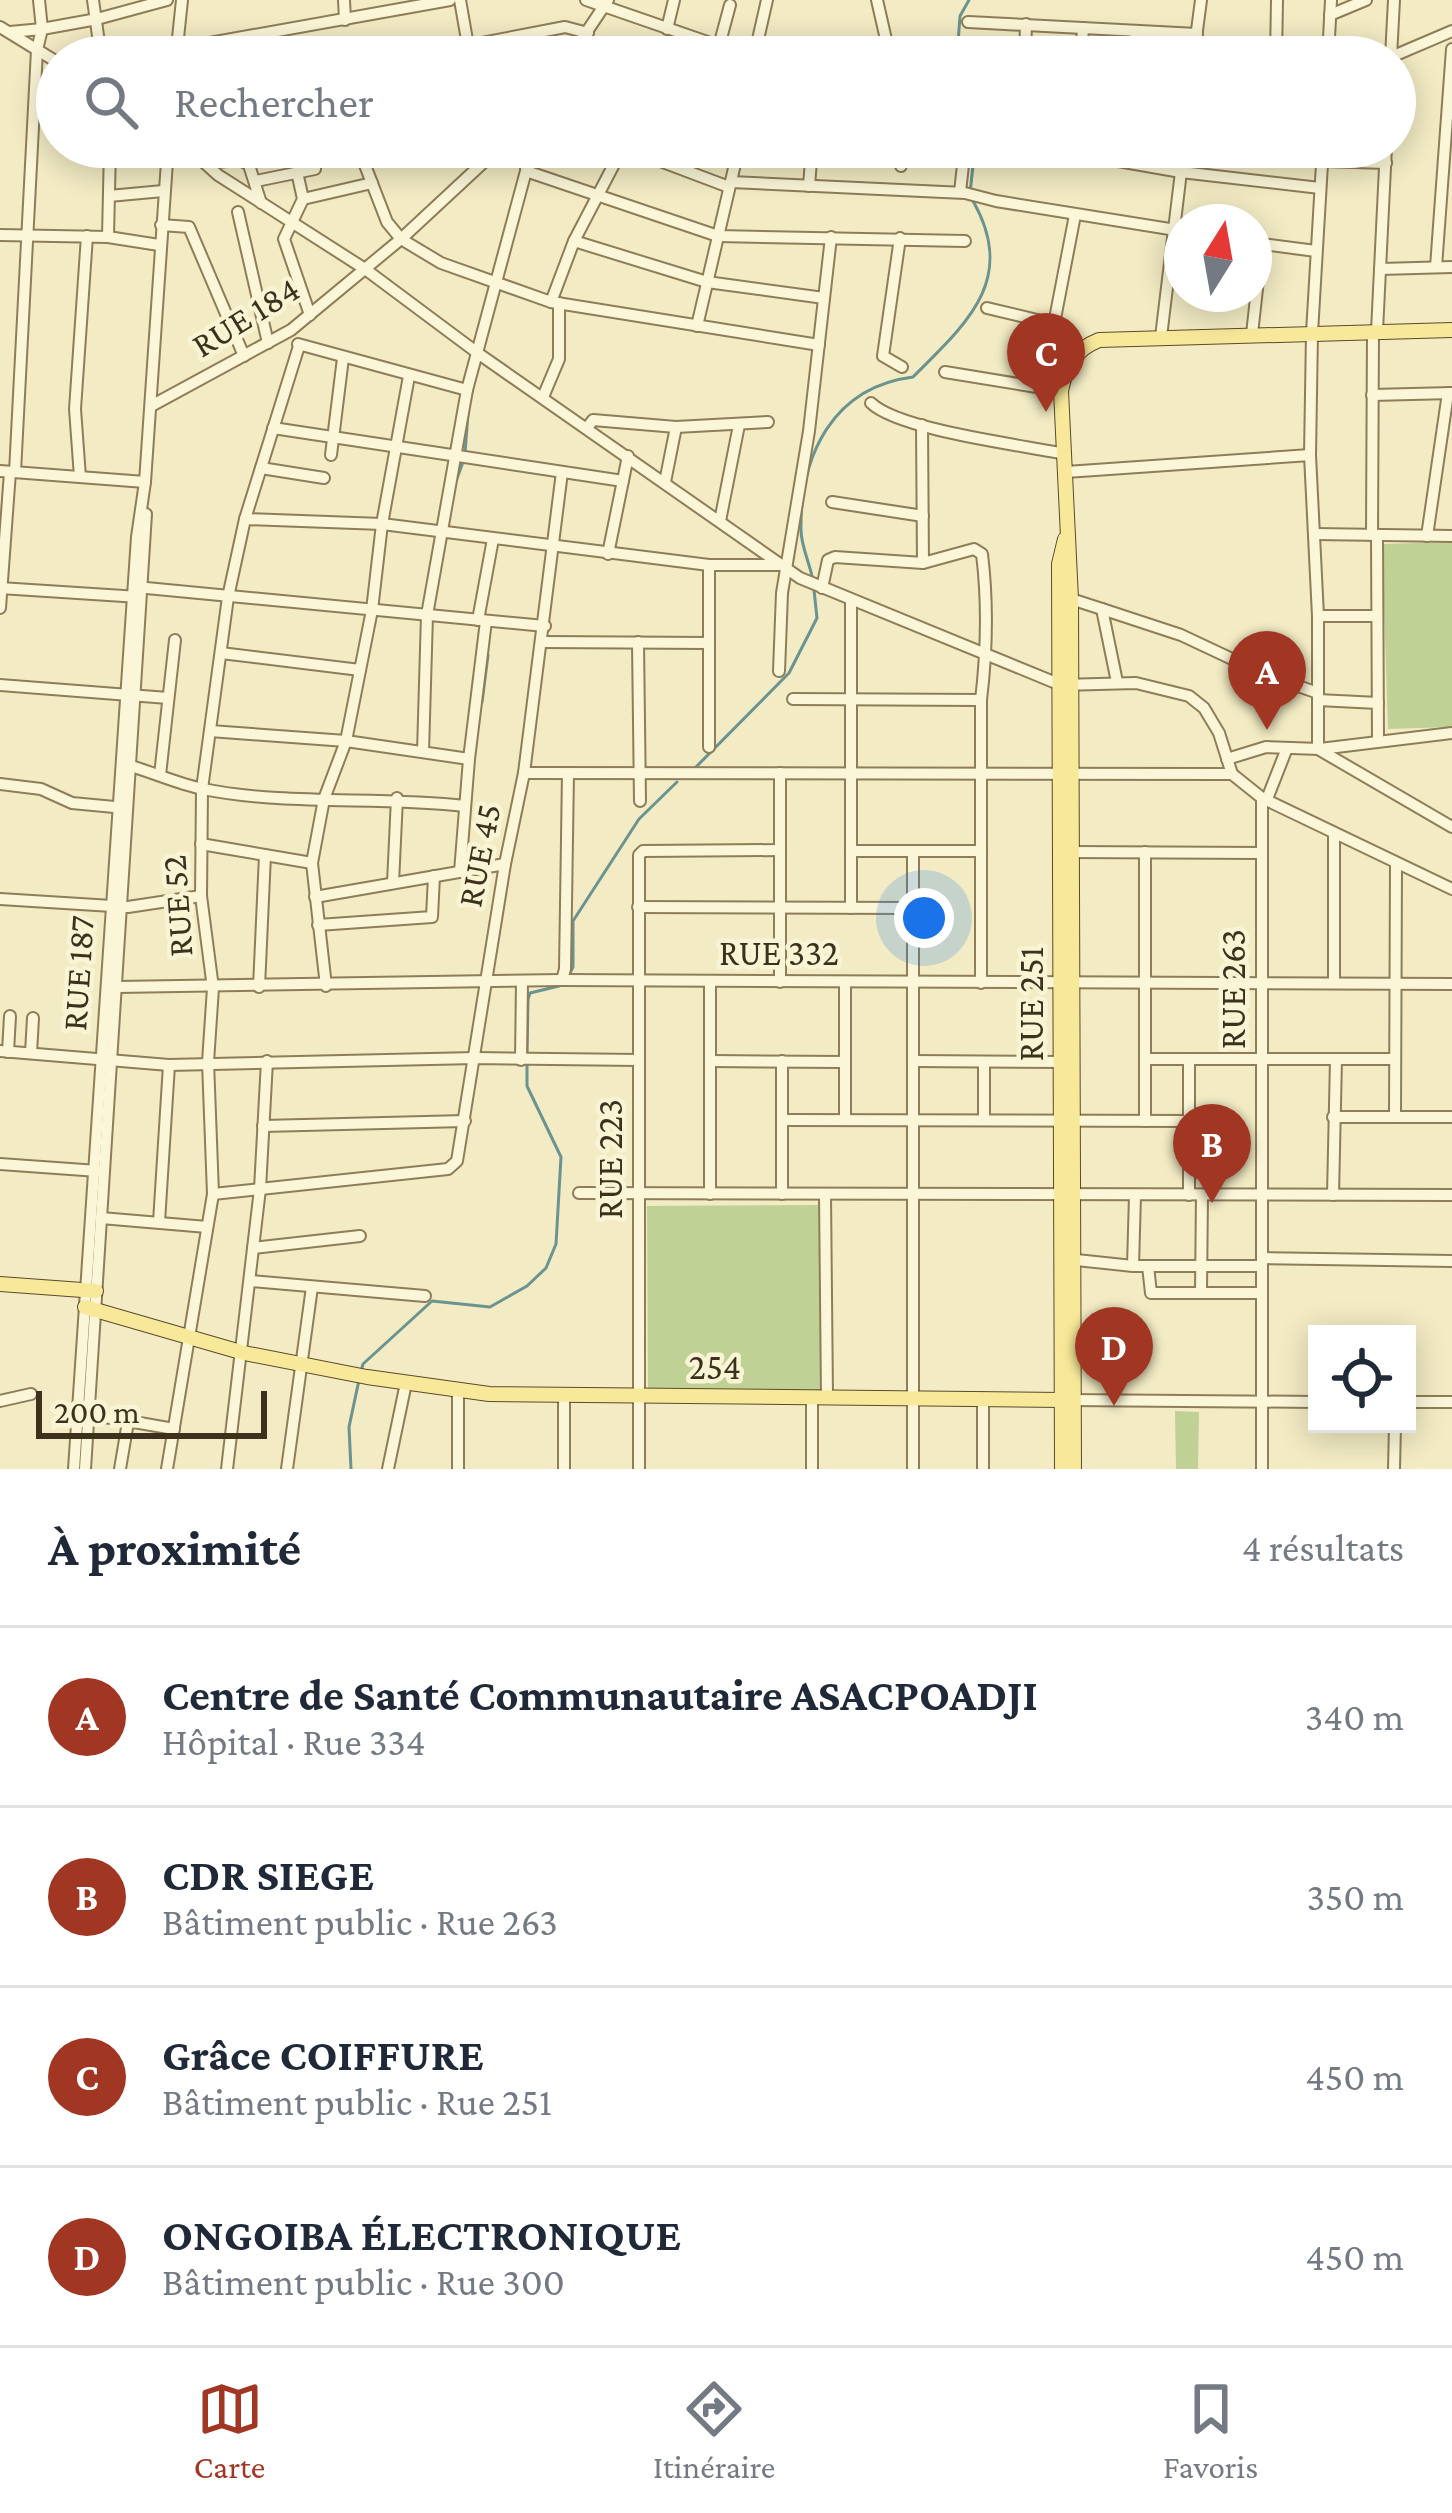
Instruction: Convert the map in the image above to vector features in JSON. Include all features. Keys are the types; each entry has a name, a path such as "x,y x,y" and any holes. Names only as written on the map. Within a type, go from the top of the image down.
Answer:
{"main road":[{"path":"1077,352 1099,340 1452,330"},
{"name":"RUE 251","path":"1066,686 1059,564 1065,539 1066,472 1061,391 1064,374 1077,352"},
{"name":"RUE 251","path":"1062,1469 1068,1400 1065,773 1071,599 1065,539"},
{"name":"254","path":"0,1288 90,1299 189,1339 244,1353 458,1391 1068,1400"},
{"name":"RUE 251","path":"1068,1400 1074,1469"}],"street":[{"path":"39,0 41,36"},
{"path":"93,0 99,36"},
{"path":"5,29 43,29 98,20 167,0"},
{"path":"178,36 182,0"},
{"path":"344,0 345,20"},
{"path":"263,36 450,0"},
{"path":"460,0 467,36"},
{"path":"586,0 688,36"},
{"path":"667,29 674,0"},
{"path":"758,36 767,0"},
{"path":"877,0 885,36"},
{"path":"968,22 1197,34 1201,0"},
{"path":"1276,0 1276,36"},
{"path":"1329,36 1331,0"},
{"path":"1330,15 1366,0"},
{"path":"1392,36 1394,0"},
{"path":"586,36 606,4"},
{"path":"721,36 730,5"},
{"path":"1026,24 1026,36"},
{"path":"510,36 565,27 588,33"},
{"path":"1082,36 1083,28"},
{"path":"5,29 36,49"},
{"path":"1135,36 1136,31"},
{"path":"1416,46 1452,31"},
{"path":"1436,267 1446,208 1452,49"},
{"path":"0,608 29,234 36,73"},
{"path":"107,237 110,168"},
{"name":"RUE 187","path":"74,1469 90,1299 166,168"},
{"path":"217,168 291,225 365,269 543,398 590,424 783,567 851,601 1066,686 1117,682 1189,696 1204,708 1219,733 1232,774 1264,798 1452,889"},
{"path":"249,168 261,203"},
{"path":"366,168 387,222 401,238 441,262 497,285 555,303 819,345"},
{"name":"RUE 184","path":"151,406 291,330 401,238 473,168"},
{"path":"423,752 427,615 467,390 526,168"},
{"path":"543,398 559,359 555,303 574,242 612,168"},
{"path":"684,168 730,184 966,193 1164,229"},
{"path":"697,326 734,168"},
{"path":"809,186 810,168"},
{"path":"965,168 966,193"},
{"path":"1158,168 1320,188"},
{"path":"1179,204 1181,168"},
{"path":"1318,749 1318,616 1310,455 1321,168"},
{"path":"1378,740 1372,395 1386,168"},
{"path":"256,182 315,169"},
{"path":"526,171 718,236 965,241"},
{"path":"297,172 303,199 284,239 310,315"},
{"path":"303,199 372,183"},
{"path":"109,196 164,191"},
{"path":"238,212 268,343"},
{"path":"1054,324 1076,215"},
{"path":"160,225 189,227 244,356"},
{"path":"0,235 107,237 159,245"},
{"path":"80,477 75,409 87,236"},
{"path":"779,670 783,567 819,345 831,237"},
{"path":"900,238 883,356 902,367"},
{"path":"574,242 707,282 824,298"},
{"path":"1272,245 1316,251"},
{"path":"1380,269 1452,267"},
{"path":"987,308 1054,324 1077,352"},
{"path":"1161,337 1165,312"},
{"path":"1252,334 1253,312"},
{"path":"291,330 299,346 467,390"},
{"name":"RUE 52","path":"167,1469 212,1194 208,1062 213,988 201,896 202,789 228,597 245,519 299,346"},
{"path":"331,455 343,358"},
{"path":"945,372 1061,391"},
{"path":"326,986 312,863 324,799 346,741 409,376"},
{"path":"1372,395 1450,393 1427,536"},
{"path":"872,404 922,425 1065,454"},
{"path":"590,424 676,427 768,422"},
{"path":"720,521 739,425"},
{"path":"922,425 923,563"},
{"path":"665,482 676,427"},
{"path":"273,428 623,481"},
{"path":"1066,472 1310,455"},
{"path":"608,554 628,456"},
{"path":"261,468 324,478"},
{"path":"8,472 146,482"},
{"name":"RUE 45","path":"260,1190 448,1169 457,1161 524,772 562,472"},
{"path":"832,502 923,516"},
{"path":"245,519 382,524 709,565 783,567"},
{"path":"1315,534 1452,536"},
{"path":"460,872 493,539"},
{"path":"822,588 828,560 835,557 923,563 974,548 982,554 987,592 981,700 981,983"},
{"path":"709,565 709,747"},
{"path":"1,588 228,597 545,626"},
{"path":"1071,599 1181,635 1318,696 1378,703"},
{"path":"851,601 851,908"},
{"path":"1102,609 1117,682"},
{"path":"1318,616 1377,616"},
{"path":"160,775 175,640"},
{"path":"542,642 709,643"},
{"path":"638,642 640,801"},
{"path":"221,653 360,670"},
{"path":"0,685 168,698"},
{"name":"RUE 187","path":"123,808 131,766 131,693"},
{"path":"793,699 981,700"},
{"path":"210,731 346,741 469,759"},
{"path":"1227,759 1266,747 1318,749 1452,733"},
{"path":"1264,798 1287,748"},
{"path":"1318,749 1452,827"},
{"path":"131,766 202,789 465,806"},
{"path":"524,772 1232,774"},
{"path":"562,980 566,969 568,773"},
{"path":"780,773 780,982"},
{"path":"0,784 41,789 72,803 123,808"},
{"path":"393,883 397,798"},
{"name":"RUE 263","path":"1262,1469 1264,798"},
{"path":"1334,835 1334,983"},
{"path":"201,844 312,863"},
{"name":"RUE 223","path":"639,1469 638,855 644,851 780,850"},
{"path":"913,850 913,1469"},
{"path":"851,851 980,851"},
{"path":"1066,852 1262,853"},
{"path":"1145,852 1145,1120"},
{"path":"260,987 265,855"},
{"path":"1395,1117 1396,863"},
{"path":"315,897 506,864"},
{"path":"318,925 432,917 434,876"},
{"path":"0,899 117,907 201,896"},
{"name":"RUE 187","path":"107,1059 116,987 117,907"},
{"path":"638,907 914,908"},
{"name":"RUE 332","path":"116,987 562,980 1452,984"},
{"path":"521,1060 522,982"},
{"path":"710,982 710,1194"},
{"path":"845,982 845,1120"},
{"path":"10,1016 4,1051 169,1065 475,1058 638,1060"},
{"path":"32,1053 33,1018"},
{"path":"1145,1059 1395,1060"},
{"path":"1189,1059 1201,1291"},
{"path":"1334,1195 1336,1059"},
{"path":"227,1469 260,1190 267,1061"},
{"path":"710,1061 845,1061"},
{"path":"782,1061 782,1194"},
{"path":"913,1061 1067,1062"},
{"path":"984,1120 985,1062"},
{"path":"159,1222 169,1065"},
{"path":"1334,1117 1452,1117"},
{"path":"782,1120 1189,1120"},
{"path":"263,1126 465,1121"},
{"path":"0,1164 99,1171"},
{"name":"RUE 187","path":"85,1469 90,1299 101,1218 99,1171"},
{"path":"212,1194 260,1190"},
{"path":"579,1193 1452,1196"},
{"path":"812,1469 820,1397 825,1194"},
{"path":"1133,1265 1136,1195"},
{"path":"101,1218 207,1227"},
{"path":"254,1248 360,1236"},
{"path":"1068,1259 1148,1266 1452,1261"},
{"path":"1148,1266 1151,1293 1262,1293"},
{"path":"250,1281 425,1296"},
{"path":"287,1469 312,1287"},
{"path":"388,1469 406,1383"},
{"path":"458,1391 458,1469"},
{"path":"0,1401 31,1394"},
{"path":"564,1395 564,1469"},
{"path":"982,1398 982,1469"},
{"path":"1068,1400 1308,1402"},
{"path":"1416,1402 1452,1402"},
{"path":"88,1414 174,1430"},
{"path":"120,1469 128,1422"},
{"path":"1394,1433 1394,1469"}],"green space":[{"path":"1452,542 1452,727 1388,729 1382,544"},
{"path":"820,1205 821,1390 648,1390 647,1206"},
{"path":"1175,1411 1199,1412 1198,1469 1176,1469"}],"waterway":[{"path":"959,36 960,16 969,0"},
{"path":"970,193 973,168"},
{"path":"812,576 801,530 802,502 815,451 842,410 885,383 913,377 980,299 990,254 986,229 973,201"},
{"path":"465,453 468,414"},
{"path":"452,492 463,462"},
{"path":"694,769 789,673 817,618 814,590"},
{"path":"482,702 488,655"},
{"path":"568,977 573,967 573,921 639,819 677,782"},
{"path":"527,1056 530,993 559,986"},
{"path":"361,1371 432,1301 490,1307 527,1286 546,1268 556,1244 561,1157 527,1086 527,1065"},
{"path":"351,1469 349,1427 359,1380"}],"place":[{"name":"Grâce COIFFURE","path":"1046,412"},
{"name":"Centre de Santé Communautaire ASACPOADJI","path":"1267,730"},
{"name":"CDR SIEGE","path":"1212,1203"},
{"name":"ONGOIBA ÉLECTRONIQUE","path":"1114,1406"}]}
